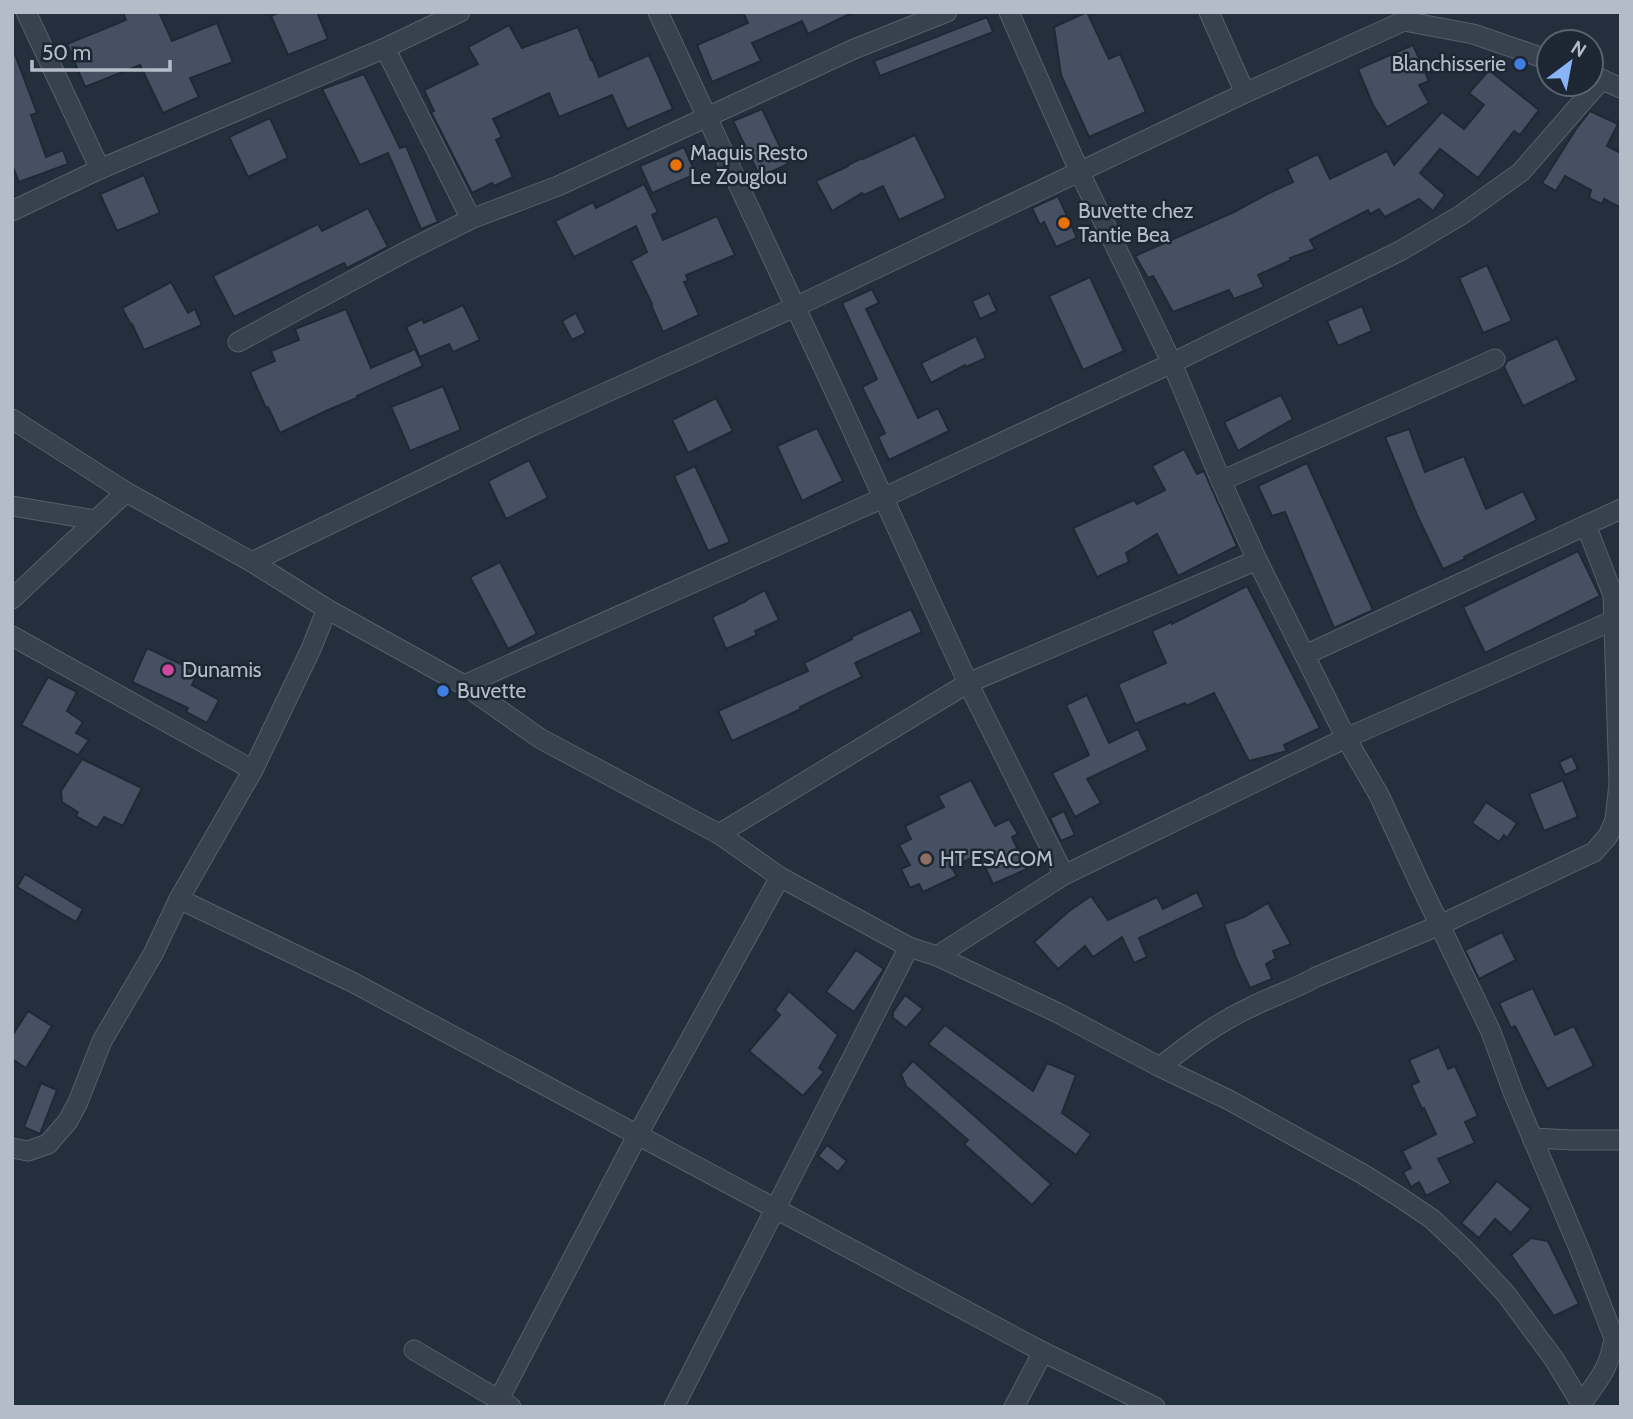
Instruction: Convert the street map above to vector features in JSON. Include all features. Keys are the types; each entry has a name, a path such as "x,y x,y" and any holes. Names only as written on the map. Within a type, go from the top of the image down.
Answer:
{"street":[{"path":"26,12 100,169"},
{"path":"12,211 100,169 386,48 460,12"},
{"path":"658,12 968,683 1064,875"},
{"path":"238,342 471,219 558,186 854,50 947,12"},
{"path":"12,419 126,492 464,685 541,739 719,834 780,877 909,947 937,956 1056,1012 1229,1100 1361,1173 1432,1219 1466,1251 1506,1294 1554,1359 1582,1405 1605,1372 1614,1338 1513,1092 1492,1032 1379,795 1346,738 1257,560 1172,363 1080,173 1009,12"},
{"path":"1209,12 1245,93"},
{"path":"252,562 530,428 795,307 1245,93 1404,21 1473,34 1535,55"},
{"path":"386,48 471,219"},
{"path":"464,685 883,498 1172,363 1400,251 1461,215 1521,172 1579,98"},
{"path":"1221,481 1495,359"},
{"path":"12,598 126,492"},
{"path":"12,506 95,520"},
{"path":"1305,655 1621,509"},
{"path":"1160,1067 1201,1034 1252,1006 1440,925 1594,852 1608,836 1615,820 1619,784 1618,620 1613,595 1586,525"},
{"path":"719,834 968,683 1257,560"},
{"path":"12,1148 28,1152 48,1144 68,1121 102,1041 153,954 179,899 253,770 311,649 327,609"},
{"path":"937,956 1064,875 1346,738 1618,620"},
{"path":"12,636 253,770"},
{"path":"414,1350 505,1403 638,1134 780,877"},
{"path":"179,899 354,983 1042,1352 1155,1407"},
{"path":"674,1407 909,947"},
{"path":"1532,1138 1621,1140"},
{"path":"1014,1407 1042,1352"}],"building":[{"path":"123,12 159,12 172,41 217,23 233,62 190,78 199,97 163,113 140,65 85,87 67,44 126,20"},
{"path":"280,12 317,12 328,39 288,55 271,16"},
{"path":"743,12 854,12 808,34 802,21 752,43 761,61 712,82 697,45 748,23"},
{"path":"1087,12 1109,59 1120,54 1146,112 1089,137 1061,75 1054,27"},
{"path":"987,17 993,32 880,76 874,61"},
{"path":"509,25 522,48 578,27 599,77 649,55 673,109 627,129 612,95 559,117 549,93 493,119 502,137 496,140 513,177 472,193 431,112 434,111 424,90 478,64 468,47"},
{"path":"1413,45 1429,81 1419,85 1429,103 1387,127 1373,105 1358,69"},
{"path":"12,52 37,113 31,115 46,157 63,150 68,164 19,182 12,165"},
{"path":"1489,70 1539,110 1520,135 1514,131 1478,178 1440,149 1420,173 1445,195 1433,211 1419,199 1385,217 1379,209 1370,214 1368,210 1310,240 1315,249 1290,258 1291,260 1258,275 1264,287 1234,299 1229,290 1173,312 1153,276 1148,278 1135,256 1234,212 1293,182 1287,169 1318,154 1330,179 1387,151 1394,165 1442,112 1464,129 1484,105 1469,93"},
{"path":"364,74 400,148 406,146 438,222 421,229 388,153 360,165 322,89"},
{"path":"762,109 788,164 760,177 733,121"},
{"path":"1590,111 1618,124 1607,146 1621,153 1621,208 1604,199 1602,204 1589,198 1591,190 1565,176 1556,191 1542,183"},
{"path":"270,118 288,158 248,177 229,137"},
{"path":"915,135 946,198 899,220 883,186 864,195 862,193 832,211 816,181"},
{"path":"684,147 696,174 652,193 640,166"},
{"path":"144,175 160,213 117,231 100,194"},
{"path":"644,184 658,212 652,215 663,240 717,216 735,255 686,275 688,281 684,282 699,315 663,332 631,261 647,252 636,226 574,257 555,221 593,202 596,208"},
{"path":"1058,196 1077,238 1056,247 1044,222 1040,225 1032,208"},
{"path":"368,208 388,247 347,268 344,263 234,317 213,276 318,224 322,231"},
{"path":"1487,265 1512,321 1483,333 1459,278"},
{"path":"1090,277 1124,351 1083,370 1049,296"},
{"path":"171,282 188,313 195,309 202,325 144,350 122,308"},
{"path":"872,289 879,303 866,309 918,418 938,408 949,431 889,460 878,437 885,433 862,387 877,379 842,303"},
{"path":"989,293 997,311 980,319 972,301"},
{"path":"463,305 480,340 453,352 449,344 420,357 406,327 422,319 424,323"},
{"path":"1362,306 1372,331 1338,346 1327,321"},
{"path":"346,309 371,368 415,349 423,366 280,433 250,372 275,361 271,351 299,340 295,329"},
{"path":"576,313 586,333 572,340 562,321"},
{"path":"976,336 986,358 966,367 965,365 931,383 921,363"},
{"path":"1557,338 1577,380 1523,406 1504,367 1507,361"},
{"path":"443,386 461,430 410,451 391,407"},
{"path":"1281,395 1293,419 1238,451 1224,422"},
{"path":"716,398 733,431 688,453 672,420"},
{"path":"817,428 843,481 802,501 777,446"},
{"path":"1409,429 1425,472 1464,456 1486,509 1523,491 1537,520 1443,569 1385,437"},
{"path":"1184,449 1197,474 1204,471 1237,546 1178,576 1157,534 1126,553 1129,562 1097,577 1073,528 1134,500 1137,504 1165,490 1152,466"},
{"path":"529,460 548,498 506,519 488,481"},
{"path":"1307,463 1373,610 1334,628 1285,512 1272,516 1258,486"},
{"path":"695,466 730,542 708,551 674,476"},
{"path":"1578,551 1600,596 1485,653 1463,607"},
{"path":"500,562 537,634 508,649 470,577"},
{"path":"1247,586 1320,728 1284,745 1287,751 1249,761 1214,693 1135,724 1118,684 1166,663 1152,631 1171,622 1172,624"},
{"path":"765,590 779,620 755,631 757,635 726,649 712,617"},
{"path":"911,609 922,632 855,663 862,677 732,741 718,711 808,671 804,663"},
{"path":"147,648 198,672 192,685 219,700 207,723 186,712 188,708 132,682"},
{"path":"48,677 77,692 67,711 83,722 76,733 89,740 78,755 21,725"},
{"path":"1087,695 1109,743 1138,729 1148,750 1087,779 1101,803 1075,817 1052,773 1089,755 1066,705"},
{"path":"1572,756 1578,769 1565,775 1559,762"},
{"path":"82,759 142,788 123,826 104,817 97,828 76,816 78,812 62,802 61,791"},
{"path":"971,780 995,826 1009,819 1018,834 1012,837 1027,869 993,884 979,854 952,868 957,876 923,892 919,884 910,888 901,869 910,865 899,845 911,839 905,826 944,807 938,796"},
{"path":"1563,780 1578,817 1544,831 1529,794"},
{"path":"1486,802 1517,823 1507,838 1504,835 1499,842 1472,823"},
{"path":"1064,811 1075,835 1061,841 1050,818"},
{"path":"25,874 83,909 76,922 17,887"},
{"path":"1197,892 1204,907 1139,938 1147,957 1134,963 1122,937 1093,957 1085,946 1058,969 1034,942 1091,896 1108,920 1157,897 1163,909"},
{"path":"1268,903 1291,944 1273,951 1276,958 1266,964 1272,979 1250,988 1224,924 1244,917"},
{"path":"1502,932 1516,960 1479,979 1465,950"},
{"path":"856,950 884,969 854,1012 826,992"},
{"path":"1533,988 1555,1035 1574,1026 1594,1066 1547,1089 1515,1026 1511,1028 1499,1003"},
{"path":"789,991 838,1035 819,1068 824,1072 803,1096 749,1051 780,1015 775,1010"},
{"path":"905,995 923,1009 906,1028 893,1018 893,1012"},
{"path":"28,1011 52,1026 26,1068 12,1059 12,1036"},
{"path":"945,1025 1033,1091 1047,1063 1076,1075 1062,1113 1091,1134 1076,1155 928,1044"},
{"path":"1439,1047 1448,1069 1455,1066 1478,1116 1465,1122 1475,1143 1438,1159 1451,1183 1426,1196 1419,1182 1411,1187 1403,1172 1411,1168 1402,1151 1436,1134 1411,1085 1419,1082 1409,1060"},
{"path":"913,1061 1051,1184 1032,1205 964,1144 968,1140 906,1086 901,1074"},
{"path":"41,1083 57,1090 40,1134 24,1127"},
{"path":"827,1145 847,1161 838,1172 818,1156"},
{"path":"1497,1181 1531,1209 1511,1233 1495,1219 1479,1238 1461,1223"},
{"path":"1531,1238 1548,1241 1579,1304 1554,1316 1511,1255"}],"place":[{"name":"Blanchisserie","path":"1520,64"},
{"name":"Maquis Resto Le Zouglou","path":"676,165"},
{"name":"Buvette chez Tantie Bea","path":"1064,223"},
{"name":"Dunamis","path":"168,670"},
{"name":"Buvette","path":"443,691"},
{"name":"HT ESACOM","path":"926,859"}]}
